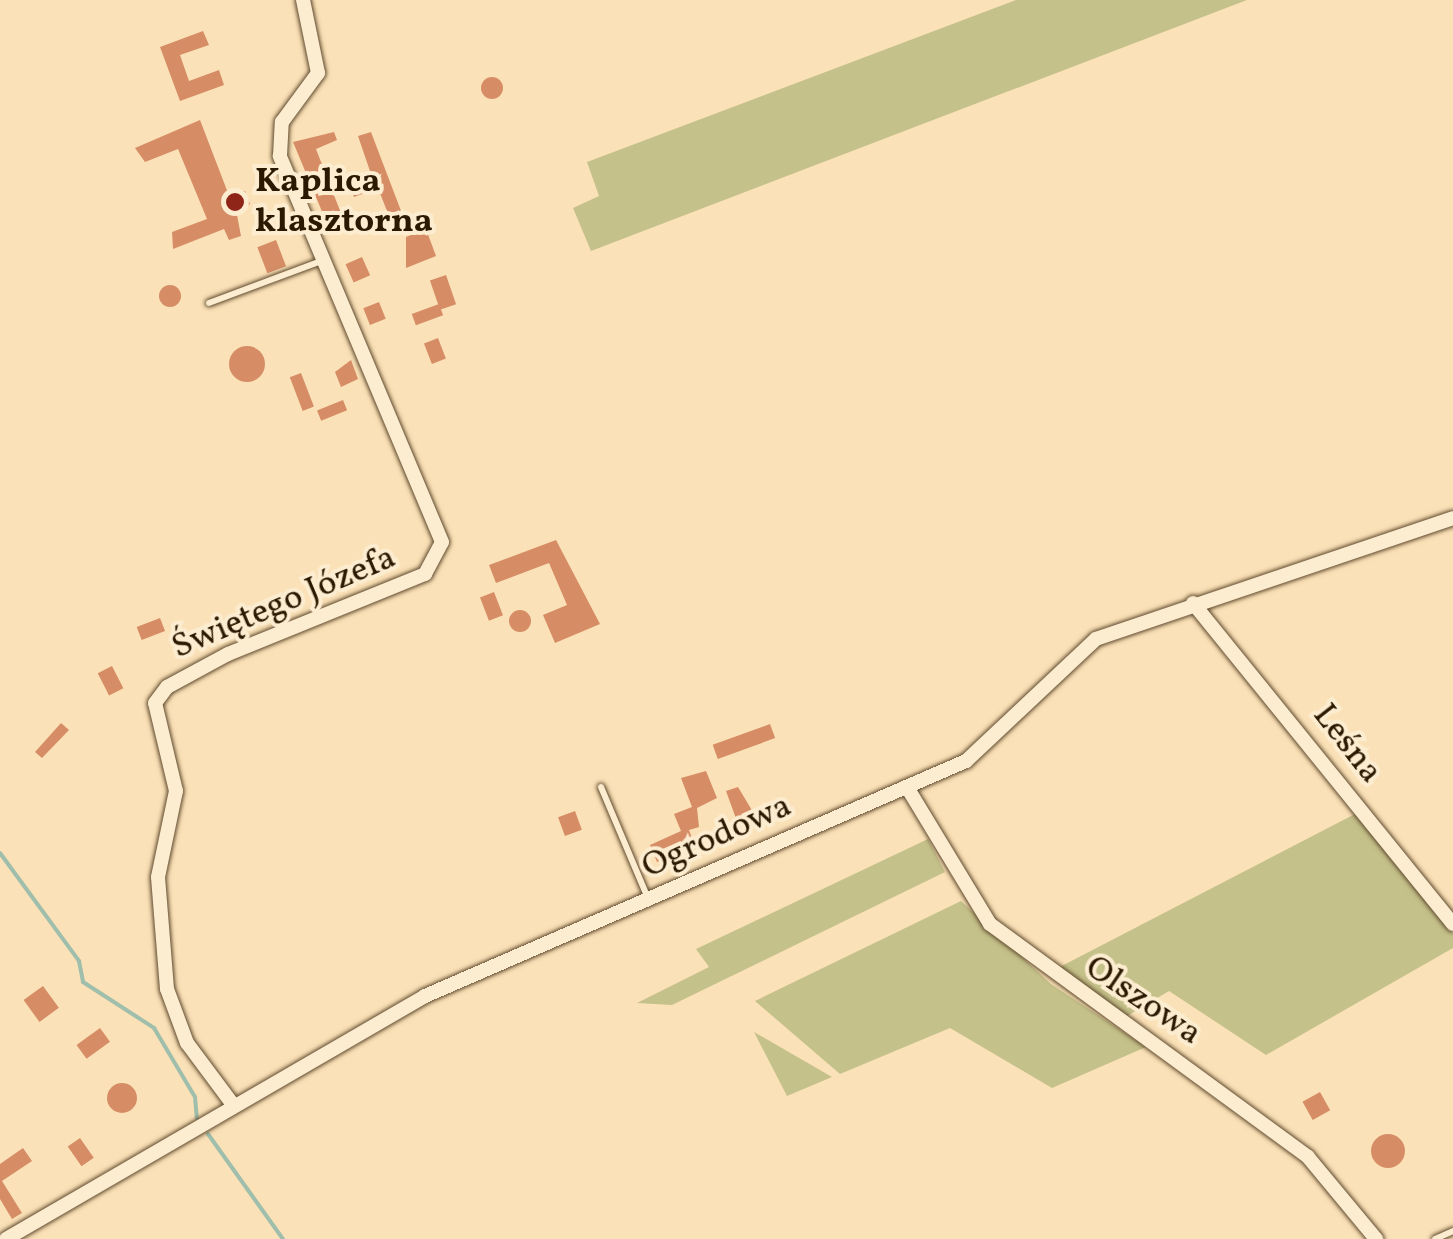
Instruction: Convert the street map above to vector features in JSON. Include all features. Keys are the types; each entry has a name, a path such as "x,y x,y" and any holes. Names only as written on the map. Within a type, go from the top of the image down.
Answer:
{"street":[{"name":"Świętego Józefa","path":"234,1106 188,1042 166,989 158,876 176,796 156,700 228,654 418,578 442,542 278,145 282,122 318,73 304,0"},
{"name":"Ogrodowa","path":"6,1239 425,996 987,748 1080,648 1193,602 1453,518"},
{"name":"Leśna","path":"1193,602 1453,924"},
{"name":"Olszowa","path":"906,786 990,924 1308,1157 1376,1239"}],"lane":[{"path":"209,302 324,260"},
{"path":"601,787 649,899"},
{"path":"1435,1239 1453,1231"}],"shaded area":[{"path":"1016,0 1247,0 591,251 573,208 599,196 587,162"},
{"path":"1355,814 1453,934 1453,948 1266,1055 1169,991 1127,1016 1054,970"},
{"path":"928,839 945,872 672,1005 637,1003 709,967 696,949"},
{"path":"961,901 1051,984 1146,1047 1052,1088 950,1028 840,1074 755,1001"},
{"path":"754,1032 832,1077 787,1096"}],"building":[{"path":"203,31 209,45 180,55 189,81 219,70 224,85 180,101 160,47"},
{"path":"488,77 496,77 503,88 496,99 488,99 481,92 481,84"},
{"path":"200,120 228,193 245,191 250,204 237,215 241,236 229,240 224,229 173,249 172,232 207,219 178,149 145,162 135,148"},
{"path":"334,132 337,140 316,149 346,226 331,233 293,142"},
{"path":"371,132 406,224 394,229 378,188 354,197 350,185 372,177 358,136"},
{"path":"426,229 436,256 406,268 406,237"},
{"path":"276,240 286,266 267,273 257,247"},
{"path":"362,257 370,275 354,283 346,264"},
{"path":"446,275 456,304 440,310 430,281"},
{"path":"166,285 174,285 181,296 174,307 166,307 159,300 159,292"},
{"path":"379,302 386,319 370,325 363,308"},
{"path":"439,304 443,315 416,325 412,314"},
{"path":"438,338 446,359 432,364 424,343"},
{"path":"247,346 259,352 265,364 259,376 247,382 235,376 229,364 235,352"},
{"path":"351,360 358,379 341,387 335,372"},
{"path":"301,373 314,407 303,411 290,377"},
{"path":"343,400 347,410 321,421 317,410"},
{"path":"556,540 600,624 555,643 543,615 567,605 549,563 496,583 489,565"},
{"path":"494,592 503,615 489,621 480,597"},
{"path":"520,610 528,613 528,629 520,632 512,629 509,621 512,613"},
{"path":"160,618 165,631 142,640 137,627"},
{"path":"112,666 123,688 109,696 98,673"},
{"path":"61,723 69,730 42,758 35,752"},
{"path":"770,724 775,738 718,759 713,745"},
{"path":"706,771 717,798 697,808 699,827 689,830 696,849 657,862 650,845 681,831 674,814 692,807 681,778"},
{"path":"738,787 756,817 752,827 738,825 742,838 720,845 715,832 738,824 726,791"},
{"path":"575,811 582,830 565,836 558,817"},
{"path":"43,986 59,1008 39,1022 24,1000"},
{"path":"100,1028 110,1042 87,1059 77,1045"},
{"path":"122,1083 133,1087 137,1098 133,1109 122,1113 111,1109 107,1098 111,1087"},
{"path":"1320,1092 1330,1110 1313,1120 1303,1102"},
{"path":"1388,1134 1400,1139 1405,1151 1400,1163 1388,1168 1376,1163 1371,1151 1376,1139"},
{"path":"80,1138 94,1158 81,1166 68,1147"},
{"path":"23,1148 32,1161 2,1181 22,1213 12,1219 0,1199 0,1164"}],"waterway":[{"path":"0,853 79,961 83,982 154,1028 195,1097 197,1118"},
{"path":"208,1134 283,1239"}],"place":[{"name":"Kaplica klasztorna","path":"235,202"}]}
